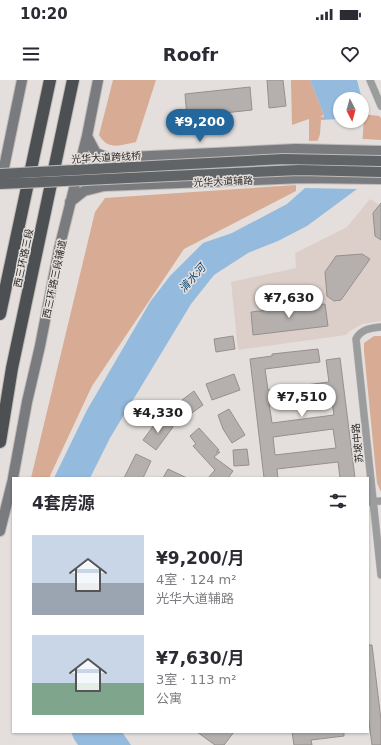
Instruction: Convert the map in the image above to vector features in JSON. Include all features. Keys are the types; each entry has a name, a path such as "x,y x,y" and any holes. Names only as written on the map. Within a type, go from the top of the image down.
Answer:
{"highway":[{"name":"西三环路三段","path":"0,314 50,80"},
{"name":"西三环路三段","path":"0,442 12,368 73,80"}],"main road":[{"name":"光华大道跨线桥","path":"0,174 284,159 381,161"},
{"path":"0,184 299,170 381,172"}],"street":[{"path":"0,184 3,159 22,80"},
{"name":"西三环路三段辅道","path":"13,477 70,202 87,136 98,80"},
{"path":"370,80 381,106"},
{"path":"87,136 96,154 109,158 313,149 381,151"},
{"name":"光华大道辅路","path":"70,202 84,191 104,186 303,178 381,179"},
{"name":"苏坡中路","path":"369,477 356,339 363,331 381,327"},
{"name":"苏坡中路","path":"369,480 381,575"},
{"name":"西三环路三段辅道","path":"0,531 12,483"},
{"path":"371,502 381,501"}],"shaded area":[{"path":"113,80 156,80 136,142 115,146 106,143 99,135"},
{"path":"291,80 310,80 324,115 320,117 333,116 333,128 369,128 369,115 379,116 381,118 381,140 366,139 309,141 309,119 292,125"},
{"path":"296,185 296,191 184,249 92,386 49,477 31,477 95,212 105,198"},
{"path":"370,199 381,206 381,321 362,324 346,335 238,350 231,282 296,268 295,253 347,227"},
{"path":"374,336 381,336 381,492 377,483 364,351 364,343"}],"water":[{"name":"清水河","path":"310,80 357,80 360,92 333,92 333,128 361,128 357,189 307,226 278,241 248,253 214,275 191,304 110,438 90,477 54,477 87,410 150,302 170,276 203,243 232,233 287,204 305,188 322,134 324,115"},
{"path":"71,733 123,733 131,745 78,745"}],"pier":[{"path":"333,119 333,128 363,128 359,189 302,188 320,134 321,120"}],"building":[{"path":"267,80 283,80 286,106 269,108"},
{"path":"250,87 252,110 187,117 185,94"},
{"path":"381,203 381,240 375,236 373,213"},
{"path":"362,254 370,259 341,300 334,301 327,296 325,272 336,256"},
{"path":"325,304 328,326 253,335 251,312"},
{"path":"233,336 235,349 216,352 214,339"},
{"path":"318,349 320,362 265,369 268,390 329,382 326,360 340,358 355,477 340,477 338,462 277,469 278,477 264,477 250,359 272,356 272,354","holes":["331,396 334,415 272,423 269,403","333,429 336,448 275,455 273,437"]},
{"path":"234,374 240,390 212,400 206,384"},
{"path":"194,391 203,405 179,422 170,409"},
{"path":"229,409 245,435 232,443 223,429 218,415"},
{"path":"160,417 173,427 156,450 143,440"},
{"path":"199,428 219,450 216,452 220,452 214,457 233,471 229,477 209,477 215,470 193,446 196,444 190,436"},
{"path":"247,449 249,465 234,466 233,450"},
{"path":"136,454 151,461 143,477 124,477"},
{"path":"168,469 185,477 164,477"},
{"path":"369,645 372,645 381,720 381,745 372,745 369,722"},
{"path":"198,733 233,733 224,745 215,745"},
{"path":"292,733 344,733 344,736 311,740 312,745 294,745"}]}
